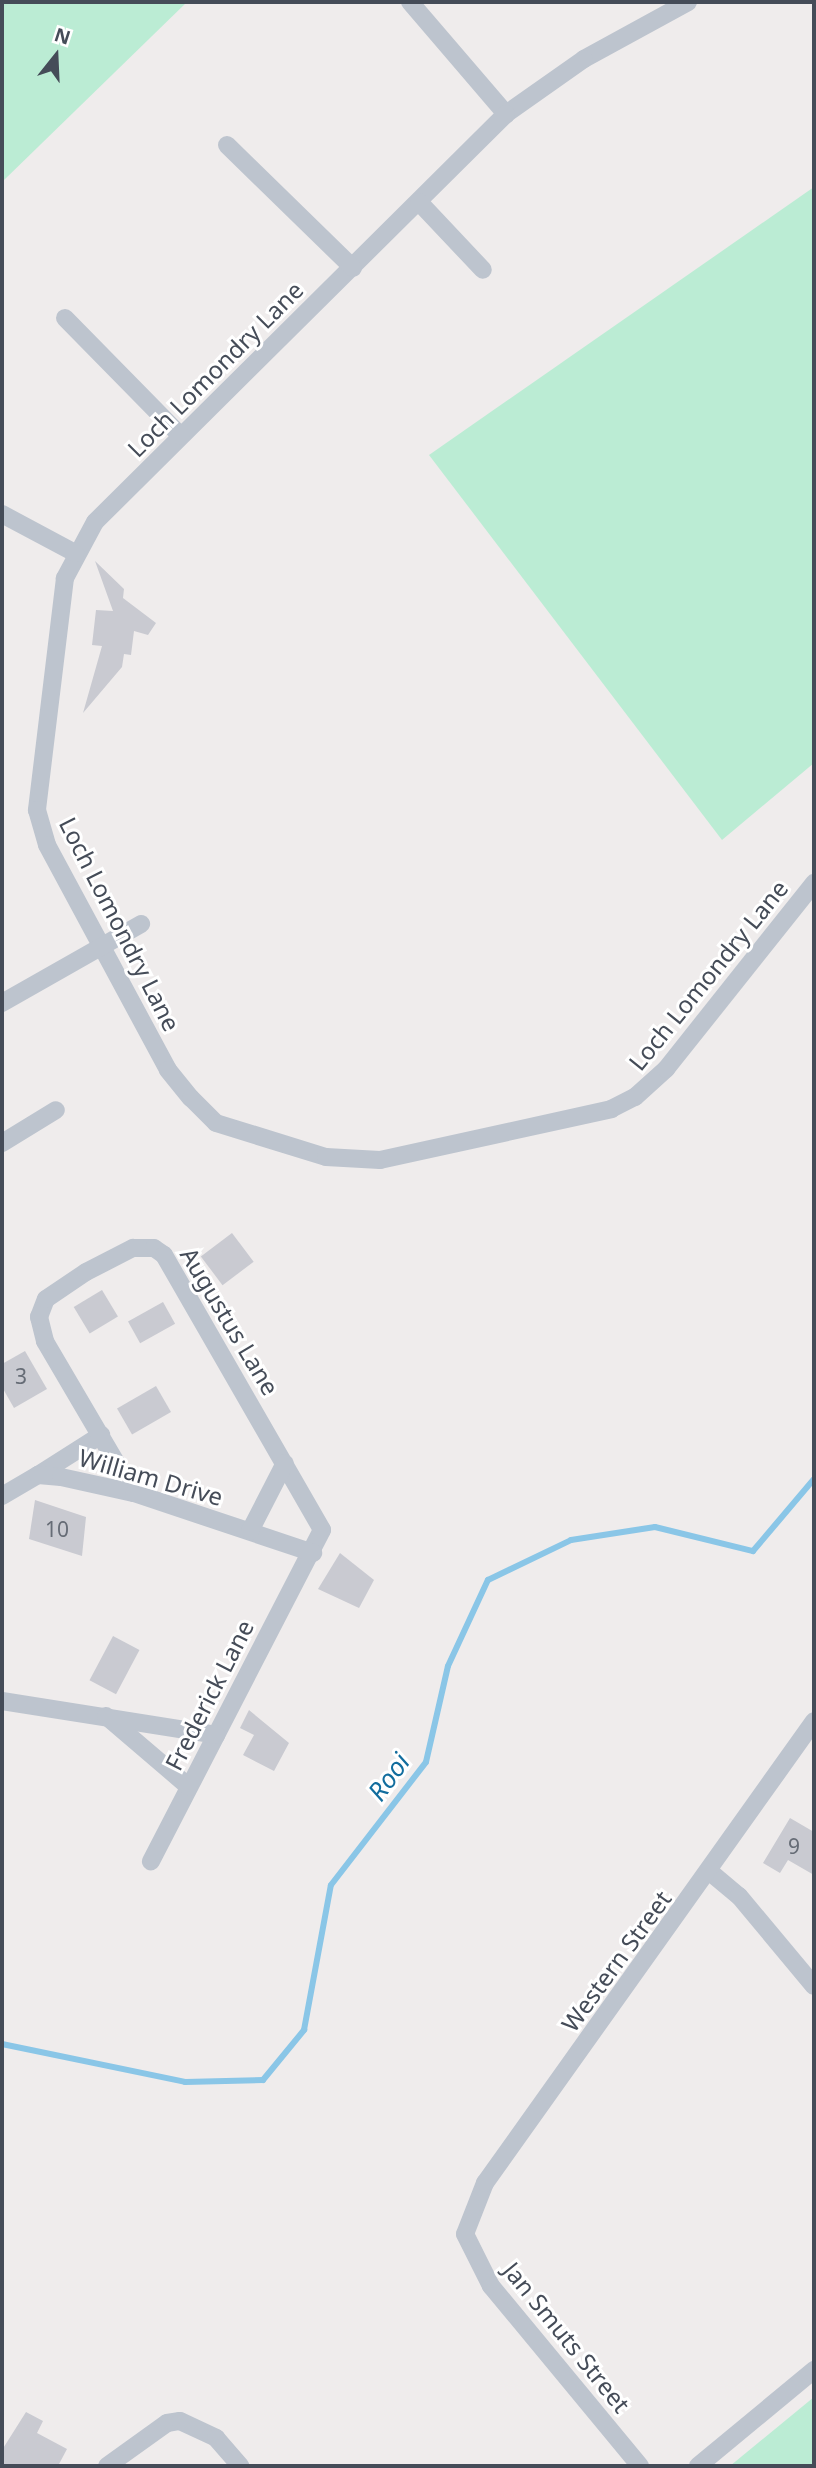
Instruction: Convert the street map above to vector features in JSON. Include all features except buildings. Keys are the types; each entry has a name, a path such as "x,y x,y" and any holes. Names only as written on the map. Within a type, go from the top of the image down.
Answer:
{"street":[{"path":"410,2 506,114"},
{"name":"Loch Lomondry Lane","path":"688,2 584,59 506,114 95,522 75,553 60,603 37,810 47,845 104,944 168,1070 216,1124 326,1157 380,1160 611,1109 635,1097 690,1040 814,883"},
{"path":"227,145 353,268"},
{"path":"419,202 483,270"},
{"path":"65,318 181,436"},
{"path":"2,514 75,553"},
{"path":"2,1003 141,924"},
{"path":"2,1143 56,1110"},
{"name":"Augustus Lane","path":"134,1493 45,1341 38,1317 47,1299 86,1272 133,1248 153,1248 164,1255 321,1524 313,1553"},
{"path":"2,1496 101,1435"},
{"path":"250,1531 285,1463"},
{"name":"William Drive","path":"38,1475 134,1493 313,1553"},
{"name":"Frederick Lane","path":"151,1861 313,1553"},
{"path":"2,1701 216,1735"},
{"path":"106,1716 189,1787"},
{"name":"Western Street","path":"465,2234 485,2183 710,1872 814,1721"},
{"path":"710,1872 739,1896 814,1986"},
{"name":"Jan Smuts Street","path":"465,2234 491,2286 640,2466"},
{"path":"698,2466 814,2370"},
{"path":"107,2466 167,2423 180,2421 216,2438 240,2466"}],"green space":[{"path":"2,2 187,2 2,182"},
{"path":"814,187 814,763 722,840 429,455"},
{"path":"814,2397 814,2466 730,2466"}],"waterway":[{"name":"Rooi","path":"2,2044 185,2082 263,2080 304,2030 331,1885 426,1762 448,1666 488,1580 571,1540 655,1527 753,1551 814,1479"}]}
